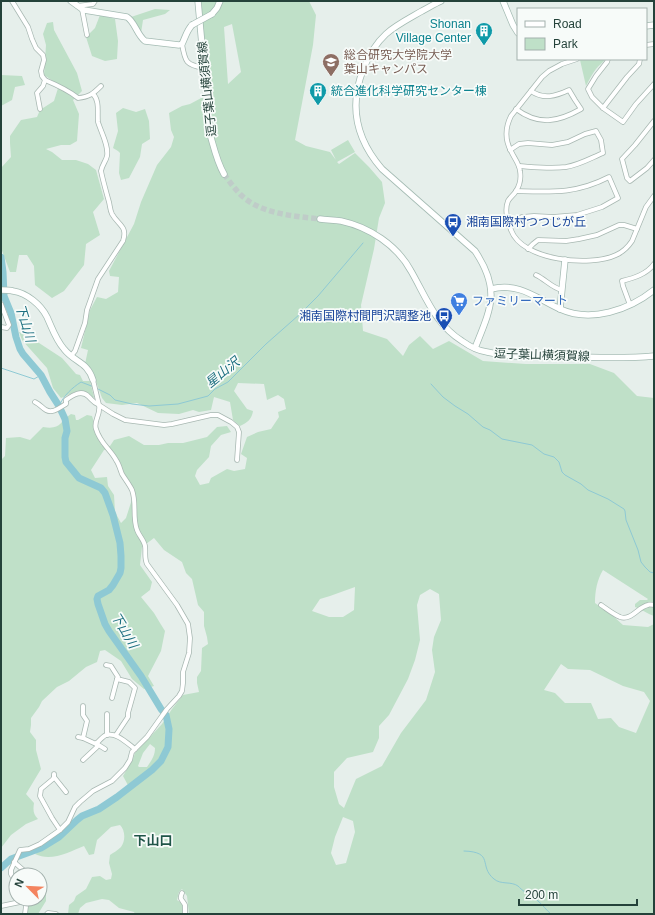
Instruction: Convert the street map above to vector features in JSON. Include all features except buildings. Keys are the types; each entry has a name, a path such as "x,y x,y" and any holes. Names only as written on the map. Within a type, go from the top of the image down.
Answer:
{"street":[{"path":"12,1 28,27 36,48 44,60 41,71 44,80 43,86 37,93 40,109"},
{"path":"71,1 79,7 127,17 145,41 178,45 182,44"},
{"path":"79,7 94,4 95,1"},
{"name":"逗子葉山横須賀線","path":"198,1 210,134 215,155 224,174"},
{"path":"204,68 192,66 188,63 184,56 182,44 189,28 212,14 220,1"},
{"path":"441,1 397,26 386,34 379,42 371,53 361,75 357,88 356,114 361,135 374,160 382,169 475,251 483,264 491,283 490,308 487,320 475,348"},
{"path":"503,1 517,31"},
{"path":"79,7 87,35"},
{"path":"574,60 549,71 511,116 507,128 507,138 510,150 519,166 520,173 519,183 516,191 509,200 506,211 512,232 528,249 544,256 565,260 585,261 616,256 629,246 646,207 654,196"},
{"path":"608,60 588,89 592,97 603,108 623,122 636,104 654,84"},
{"path":"603,108 639,64 640,60"},
{"path":"44,80 72,93 78,98 93,94 101,86"},
{"path":"516,109 533,118 544,120 559,119 581,109 570,90 555,96 536,94 531,91"},
{"path":"71,356 75,351 85,323 87,310 98,279 123,241 125,235 122,227 110,209 101,171 101,167 107,157 107,149 98,121 97,98 93,94"},
{"path":"654,121 622,159 627,178 630,181 647,168 654,160"},
{"path":"510,150 520,144 552,144 568,142 585,134 596,131 601,140 604,153 584,162 566,167 546,168 519,166"},
{"path":"510,225 522,217 577,215 602,207 618,198 609,177 598,183 574,190 555,192 516,191"},
{"name":"逗子葉山横須賀線","path":"320,219 341,221 356,226 374,233 386,242 403,258 411,269 432,310 440,322 463,342 475,348 485,352 512,356 654,356"},
{"path":"528,249 538,240 566,241 579,239 597,235 619,225 637,229"},
{"path":"560,309 565,260"},
{"path":"630,305 622,281 636,277 651,268 654,264"},
{"path":"536,274 557,289 562,290"},
{"path":"491,289 513,287 526,291 560,309 591,315 616,310 630,305 641,300 654,290"},
{"path":"1,290 14,291 30,298 42,309 56,339 63,348 90,370 100,410 95,422 96,431 104,445 116,460 132,491 135,504 135,525 137,532 145,545 145,561 177,605 188,624 190,631 190,653 183,672 182,691 166,709 148,737 135,749 125,768 112,781 94,791 80,802 75,808 68,822 60,830 40,844 29,849 20,850 13,867"},
{"path":"1,304 9,325 7,328 1,327"},
{"path":"35,402 40,404 46,410 55,410 66,404 66,400 73,394 81,393 88,395 94,403 99,403 113,414 125,420 164,425 211,415 218,415 237,427 239,432 237,460"},
{"path":"601,605 620,617 625,618 648,605 654,605"},
{"path":"106,665 111,666 118,677 112,698"},
{"path":"116,735 128,717 135,688 129,682 117,679"},
{"path":"83,706 83,715 87,721 80,737 105,749"},
{"path":"107,714 107,735"},
{"path":"83,760 97,747 97,744 102,738 107,735 116,735 135,749"},
{"path":"60,830 40,796 41,788 53,779 54,775 66,792"},
{"path":"15,861 21,867"},
{"path":"182,893 180,897 185,905 185,914"},
{"path":"47,914 56,914"}],"green space":[{"path":"201,1 309,1 316,15 313,45 295,140 306,146 330,152 336,160 331,150 348,140 355,152 337,162 339,164 355,153 382,182 385,203 379,218 374,249 361,305 363,331 387,339 403,356 409,345 420,336 433,349 449,341 483,361 526,364 590,364 614,373 637,396 654,398 654,616 635,607 635,604 640,600 648,599 603,570 599,578 595,594 595,603 623,625 648,627 654,624 654,914 189,914 187,896 182,889 179,892 177,900 182,903 183,914 135,914 134,912 119,908 109,900 102,899 86,903 80,908 78,914 68,914 69,905 74,901 76,896 86,889 92,877 100,876 106,880 111,879 112,874 109,863 110,855 123,844 124,835 122,827 120,825 111,827 97,840 94,854 89,855 84,846 54,857 35,854 61,837 83,819 108,806 130,789 123,776 135,753 162,724 183,695 199,692 197,677 201,671 202,648 208,644 204,626 204,612 198,605 192,579 186,573 182,562 164,550 154,538 142,547 140,565 152,582 150,590 141,597 154,613 165,631 161,651 148,676 154,686 144,689 132,679 121,661 105,650 100,651 97,662 86,667 69,681 57,687 42,701 31,718 30,732 36,740 36,750 41,769 26,794 34,803 34,812 38,819 26,824 11,835 1,848 1,460 5,456 6,438 20,437 30,440 43,427 49,428 57,426 71,414 75,415 76,420 87,415 92,416 97,436 102,446 110,446 114,440 129,436 144,445 183,443 207,437 217,427 227,426 231,432 221,435 211,446 209,457 197,470 195,476 200,485 209,483 211,478 227,469 234,471 245,469 247,458 241,454 247,437 258,432 271,429 279,417 278,412 286,409 284,399 278,395 267,400 264,384 238,383 234,391 247,409 253,411 249,420 240,426 233,420 230,402 214,397 211,410 199,412 193,410 179,414 158,413 137,403 122,405 106,403 102,398 93,373 85,364 88,350 81,348 90,310 97,297 106,299 118,292 119,277 110,276 109,271 134,224 141,202 157,165 171,147 174,137 171,130 169,113 205,96","holes":["232,24 241,72 228,84 224,27","109,449 119,462 134,493 126,518 121,523 115,512 114,495 108,486 107,477 95,478 91,470 104,450","355,587 354,610 343,617 329,617 312,611 320,599 330,596","430,589 439,594 441,620 434,637 432,650 435,672 426,700 401,733 382,766 356,779 344,808 339,804 334,787 334,772 347,758 373,752 379,738 379,726 389,715 408,679 415,660 420,640 417,605 420,595","561,664 568,669 590,670 623,686 644,692 650,701 636,733 619,727 611,718 598,719 591,703 565,703 555,693 544,690","150,744 155,748 152,758 147,767 138,766 143,753","343,817 353,821 355,832 346,863 336,865 331,853 335,837"]},
{"path":"155,9 170,10 165,14 143,20 141,33 131,17"},
{"path":"100,15 115,19 118,41 117,59 105,61 92,56 86,37 95,28"},
{"path":"53,22 54,30 77,73 82,91 73,100 79,114 77,141 70,145 61,145 46,149 62,160 76,160 88,164 96,170 104,199 93,212 100,235 86,244 84,265 64,291 52,298 35,285 34,266 27,255 19,255 16,272 10,272 1,248 1,168 11,157 10,136 21,120 37,117 40,110 54,101 59,85 44,75 46,45 43,34 47,23"},
{"path":"580,60 604,60 597,68 586,86"},
{"path":"1,75 22,76 25,85 15,87 12,100 1,106"},
{"path":"123,108 136,112 145,109 149,121 150,139 142,144 140,157 129,178 121,180 119,173 120,153 113,148 118,131 116,113"},
{"path":"19,332 26,333 62,358 76,374 80,375 83,381 90,381 94,397 93,398 86,392 78,391 61,398 53,388 47,368 22,340"},
{"path":"28,907 42,907 38,914 28,914"}],"waterway":[{"name":"星山沢","path":"96,388 110,395 115,400 149,406 178,404 208,396 215,389 228,382 266,344 300,314 318,296 363,243"},
{"name":"下山川","path":"1,257 4,296 11,313 20,349 41,375 65,419 67,431 65,438 66,462 79,478 101,488 105,493 113,515 120,543 121,568 120,573 113,585 109,590 98,596 97,599 105,624 166,715 169,729 168,747 161,761 152,770 99,809 82,816 59,837 41,848 11,859 1,868"},
{"path":"1,368 34,379 41,375"},
{"name":"星山沢","path":"59,406 68,392 81,382 94,387"},
{"path":"431,384 443,397 468,414 483,427 490,430 502,439 532,445 544,454 554,457 559,462 562,472 565,475 581,484 588,490 608,499 624,509 626,520 638,550 641,562 650,572 654,573"},
{"path":"464,851 480,854 485,860 489,874 494,879 518,886 551,914"}],"tunnel":[{"path":"224,174 240,194 257,206 277,213 320,219"}],"place":[{"name":"Shonan Village Center","path":"484,46"},
{"name":"総合研究大学院大学 葉山キャンパス","path":"331,77"},
{"name":"統合進化科学研究センター棟","path":"318,106"},
{"name":"湘南国際村つつじが丘","path":"453,237"},
{"name":"ファミリーマート","path":"459,316"},
{"name":"湘南国際村間門沢調整池","path":"444,331"}],"district":[{"name":"下山口","path":"153,840"}]}
